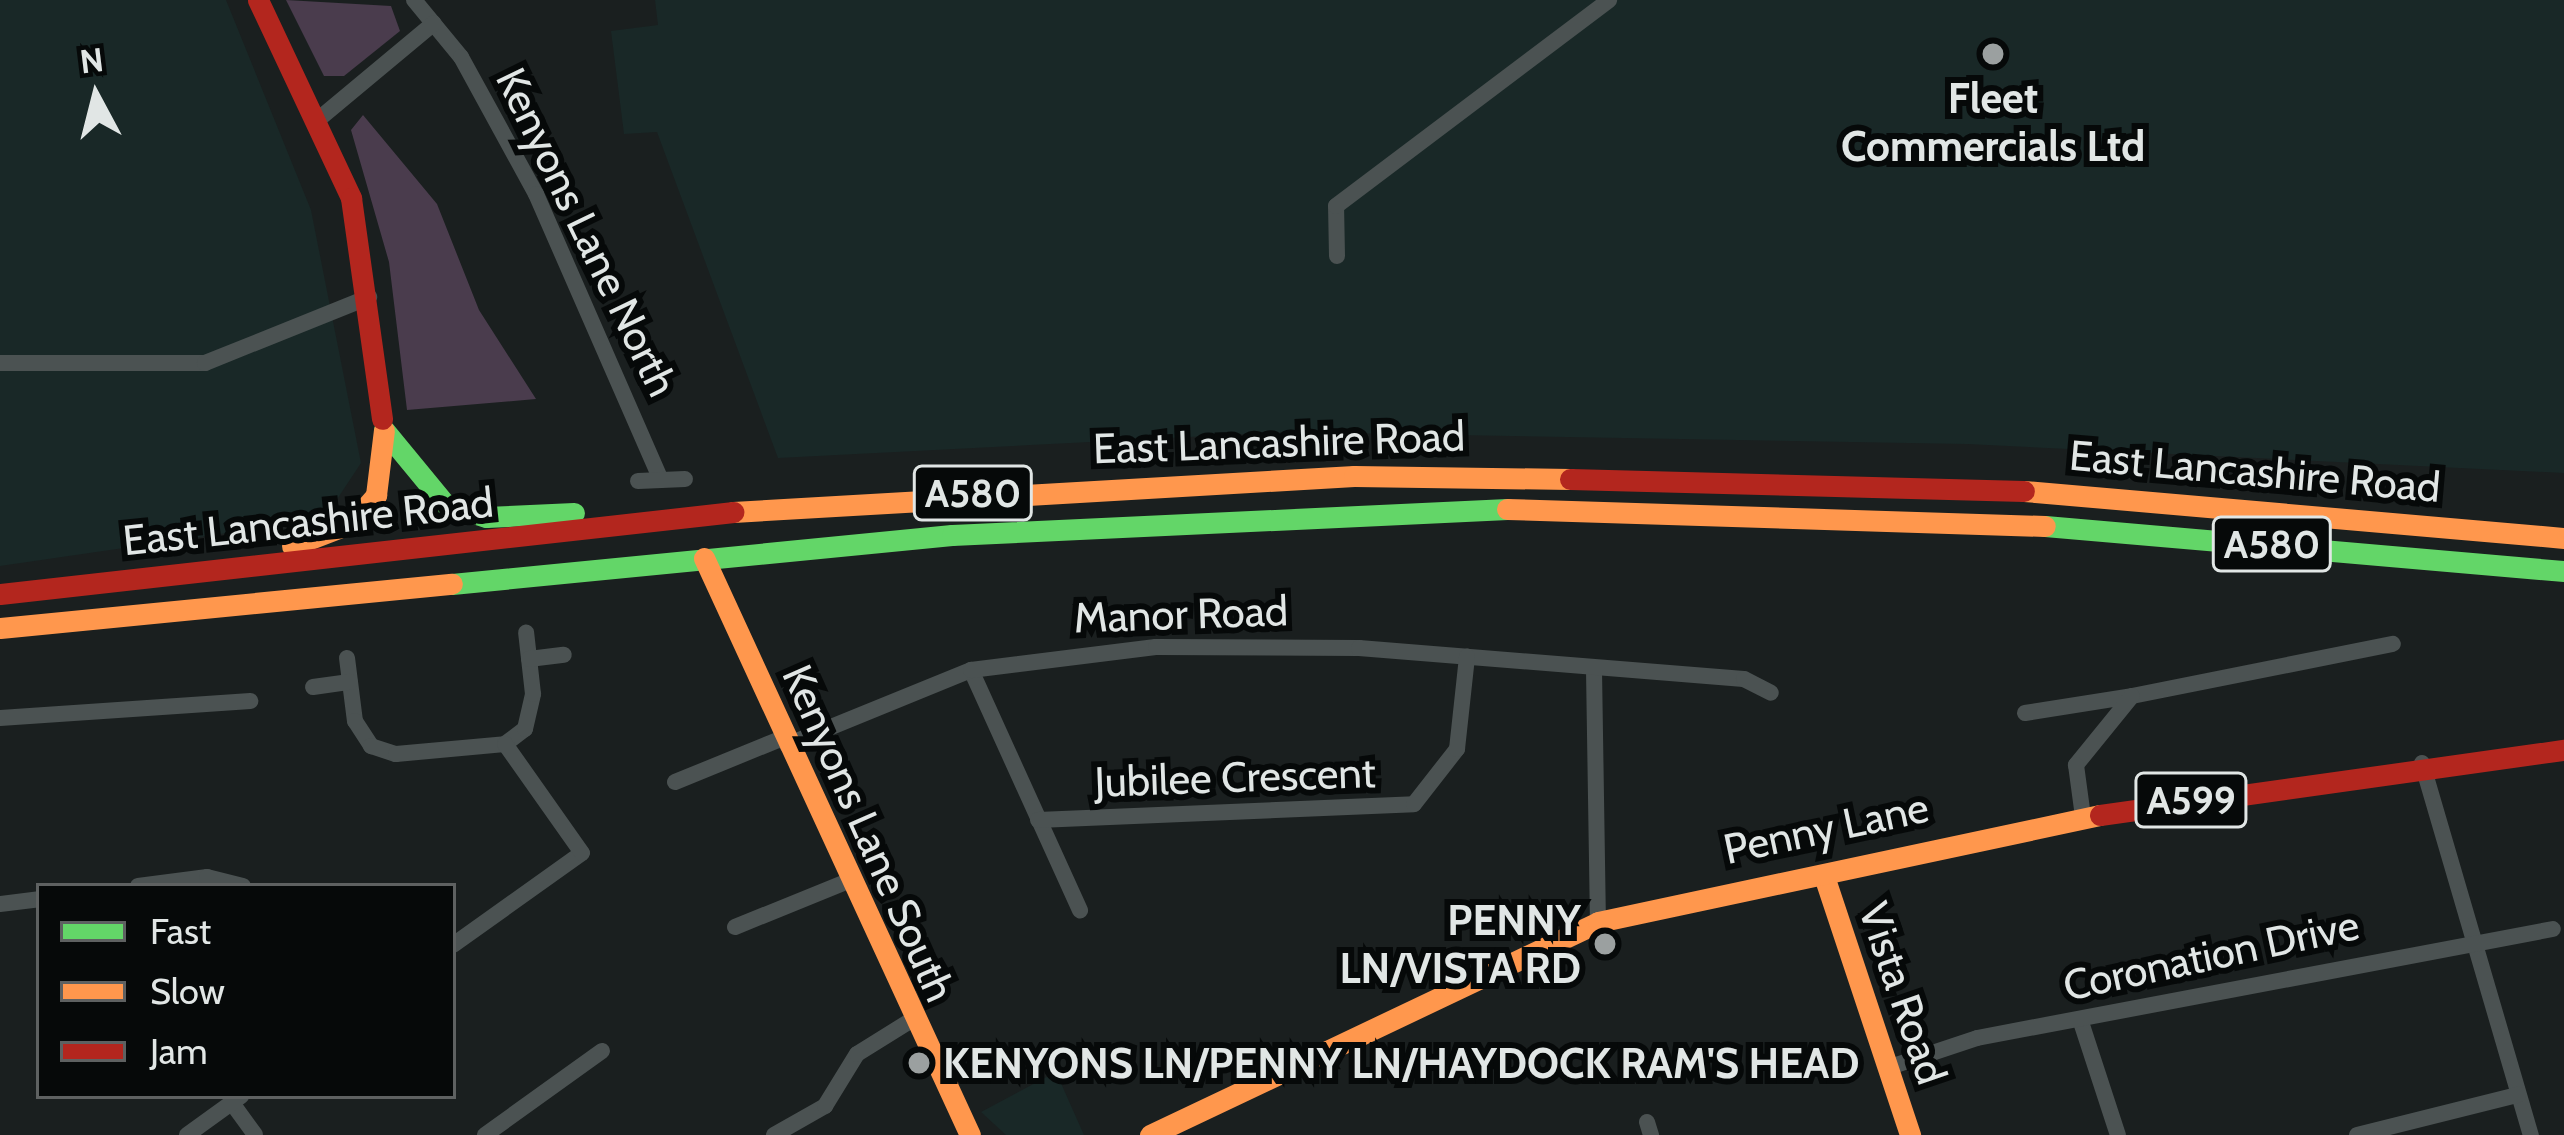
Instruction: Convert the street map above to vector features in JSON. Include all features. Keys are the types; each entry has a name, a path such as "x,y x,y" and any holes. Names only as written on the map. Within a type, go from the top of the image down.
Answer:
{"main road":[{"path":"68,586 321,541 376,495 383,425 369,297 320,118 258,0"},
{"path":"383,425 430,494 486,517 781,507"},
{"name":"East Lancashire Road","path":"0,594 781,507 1354,476 1952,485 2564,538"},
{"name":"East Lancashire Road","path":"0,628 704,559 1381,507 1928,516 2564,571"},
{"name":"Kenyons Lane South","path":"704,559 910,1021 970,1135"},
{"name":"Penny Lane","path":"1150,1135 1598,922 1771,877 1824,876 1871,856 2083,817 2422,762 2564,750"},
{"name":"Vista Road","path":"1824,876 1910,1135"}],"street":[{"name":"Kenyons Lane North","path":"413,0 434,23 553,228 661,480"},
{"path":"1336,256 1336,206 1609,0"},
{"path":"320,118 434,23"},
{"path":"0,363 205,363 369,297"},
{"path":"638,481 685,479"},
{"path":"347,658 371,746 396,754 505,744 525,729 526,632"},
{"path":"2025,713 2393,644"},
{"name":"Manor Road","path":"675,782 971,670 1156,647 1467,657 1744,679 1771,693"},
{"path":"529,659 564,656"},
{"name":"Jubilee Crescent","path":"1038,820 1414,805 1457,749 1467,657"},
{"path":"971,670 1080,910"},
{"path":"1594,670 1598,922"},
{"path":"313,687 350,682"},
{"path":"2083,817 2076,765 2132,696"},
{"path":"0,718 250,701"},
{"path":"456,943 582,853 505,744"},
{"path":"2422,762 2467,939 2531,1135"},
{"path":"161,883 207,877 231,883"},
{"path":"735,927 847,882"},
{"path":"0,904 36,899"},
{"name":"Coronation Drive","path":"1887,1068 2080,1019 2467,939 2553,929"},
{"path":"2080,1019 2117,1135"},
{"path":"774,1135 825,1106 856,1054 910,1021"},
{"path":"485,1135 602,1051"},
{"path":"2357,1135 2518,1095"},
{"path":"187,1135 236,1099 255,1135"}],"shaded area":[{"path":"0,0 226,0 311,210 361,463 324,519 0,566"},
{"path":"286,0 391,6 400,31 344,76 324,76"},
{"path":"655,0 2564,0 2564,473 1967,444 1285,432 778,458 657,132 624,134 611,31 658,25"},
{"path":"363,115 437,204 479,310 536,399 407,410 389,262 351,130"},
{"path":"1056,1072 1084,1135 1006,1135 981,1112"}],"traffic: fast":[{"path":"384,430 445,504 486,517 574,513"},
{"path":"452,584 952,535 1507,509"},
{"path":"2045,526 2564,571"}],"traffic: slow":[{"path":"292,546 352,523 376,495 384,430"},
{"path":"733,512 1354,476 1570,479"},
{"path":"2024,491 2564,538"},
{"path":"1507,509 2045,526"},
{"path":"704,558 970,1135"},
{"path":"0,628 452,584"},
{"path":"1150,1135 1598,922 2100,815"},
{"path":"1824,876 1910,1135"}],"traffic: jam":[{"path":"258,0 351,198 382,419"},
{"path":"1570,479 2024,491"},
{"path":"0,594 733,512"},
{"path":"2100,815 2564,750"}],"place":[{"name":"Fleet Commercials Ltd","path":"1993,54"},
{"name":"PENNY LN/VISTA RD","path":"1605,944"},
{"name":"KENYONS LN/PENNY LN/HAYDOCK RAM'S HEAD","path":"919,1063"}]}
